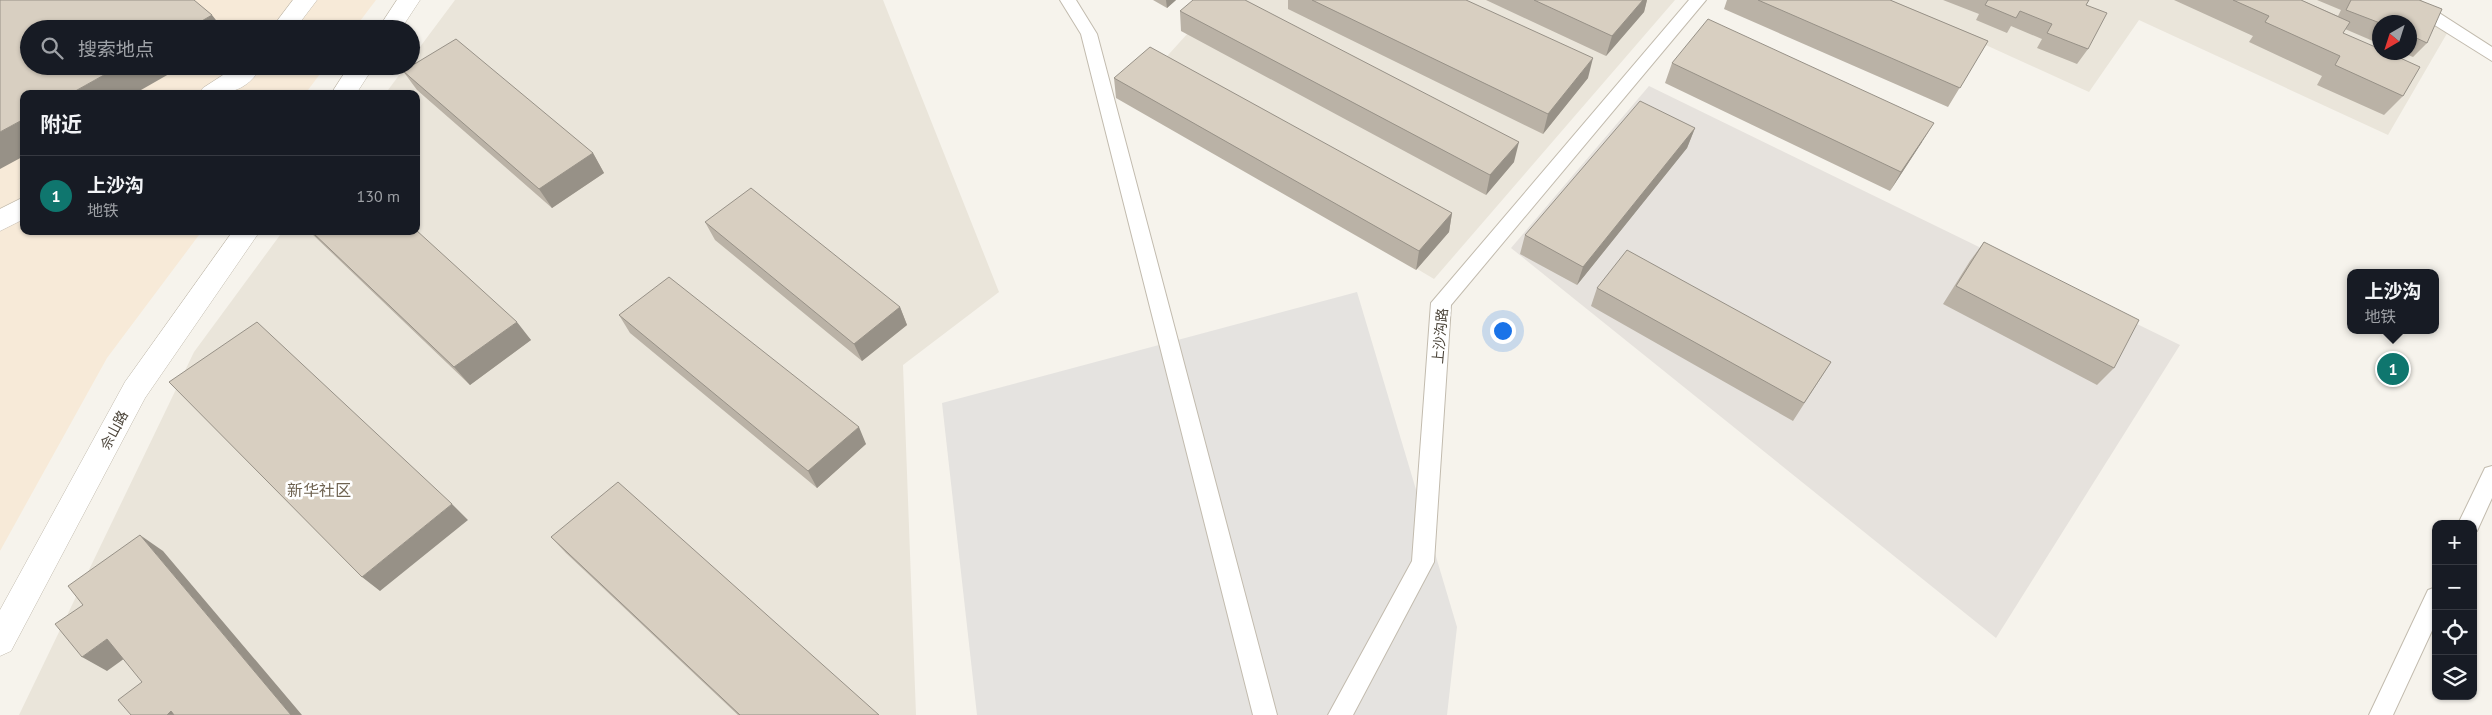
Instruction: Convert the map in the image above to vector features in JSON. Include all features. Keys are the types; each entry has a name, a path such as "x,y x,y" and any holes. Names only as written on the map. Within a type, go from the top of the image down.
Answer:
{"street":[{"path":"289,20 306,0"},
{"path":"395,20 409,0"},
{"path":"218,90 242,75"},
{"path":"346,90 356,75"},
{"path":"0,221 20,209"},
{"name":"佘山路","path":"0,641 136,390 244,235"}],"lane":[{"path":"1068,0 1089,34 1265,715"},
{"name":"上沙沟路","path":"1340,715 1423,562 1441,303 1698,0"},
{"path":"2407,0 2492,55"},
{"path":"2472,520 2492,475"},
{"path":"2381,715 2432,606"}],"shaded area":[{"path":"0,0 376,0 361,20 20,20 20,75 319,75 308,90 20,90 20,235 199,235 107,358 0,551"},
{"path":"455,0 883,0 999,292 903,365 916,715 19,715 194,352 280,235 420,235 420,90 388,90 399,75 420,75 420,47"},
{"path":"1218,0 1675,0 1434,279 1130,97"},
{"path":"1887,0 2412,0 2453,23 2388,135 2139,20 2089,92"},
{"path":"1649,86 2180,345 1996,638 1511,248"},
{"path":"1357,292 1457,627 1447,715 977,715 942,403"}],"building":[{"path":"0,0 194,0 212,15 203,20 20,20 20,75 104,75 77,90 20,90 20,121 0,132"},
{"path":"1193,0 1245,0 1519,142 1490,175 1180,11"},
{"path":"1312,0 1466,0 1593,58 1548,114"},
{"path":"1534,0 1643,0 1612,36"},
{"path":"1758,0 1890,0 1988,41 1960,88"},
{"path":"1988,0 2089,0 2086,5 2107,13 2088,49 2047,33 2052,24 2020,11 2016,18 1985,5"},
{"path":"2233,0 2301,0 2350,22 2343,33 2372,46 2372,60 2405,60 2420,67 2403,96 2335,65 2340,56 2265,22 2269,16"},
{"path":"2351,0 2419,0 2442,9 2427,43 2417,38 2417,15 2372,15 2372,20 2346,10"},
{"path":"1708,19 1934,123 1901,172 1672,63"},
{"path":"456,39 593,153 539,189 408,75 420,75 420,61"},
{"path":"1150,47 1452,213 1419,251 1114,78"},
{"path":"1640,101 1695,128 1583,267 1525,235"},
{"path":"751,188 900,307 854,344 705,222"},
{"path":"420,234 517,322 454,367 315,235"},
{"path":"1984,242 2139,320 2114,368 1956,286"},
{"path":"1627,250 1831,362 1804,403 1597,288"},
{"path":"669,277 859,427 808,471 619,315"},
{"path":"257,322 452,504 362,577 169,382"},
{"path":"618,482 879,715 740,715 551,537"},
{"path":"140,535 291,715 174,715 171,711 167,715 131,715 118,700 142,682 107,639 82,657 55,624 83,605 68,586"}],"place":[{"name":"上沙沟","path":"2393,369"}],"district":[{"name":"新华社区","path":"319,490"}]}
